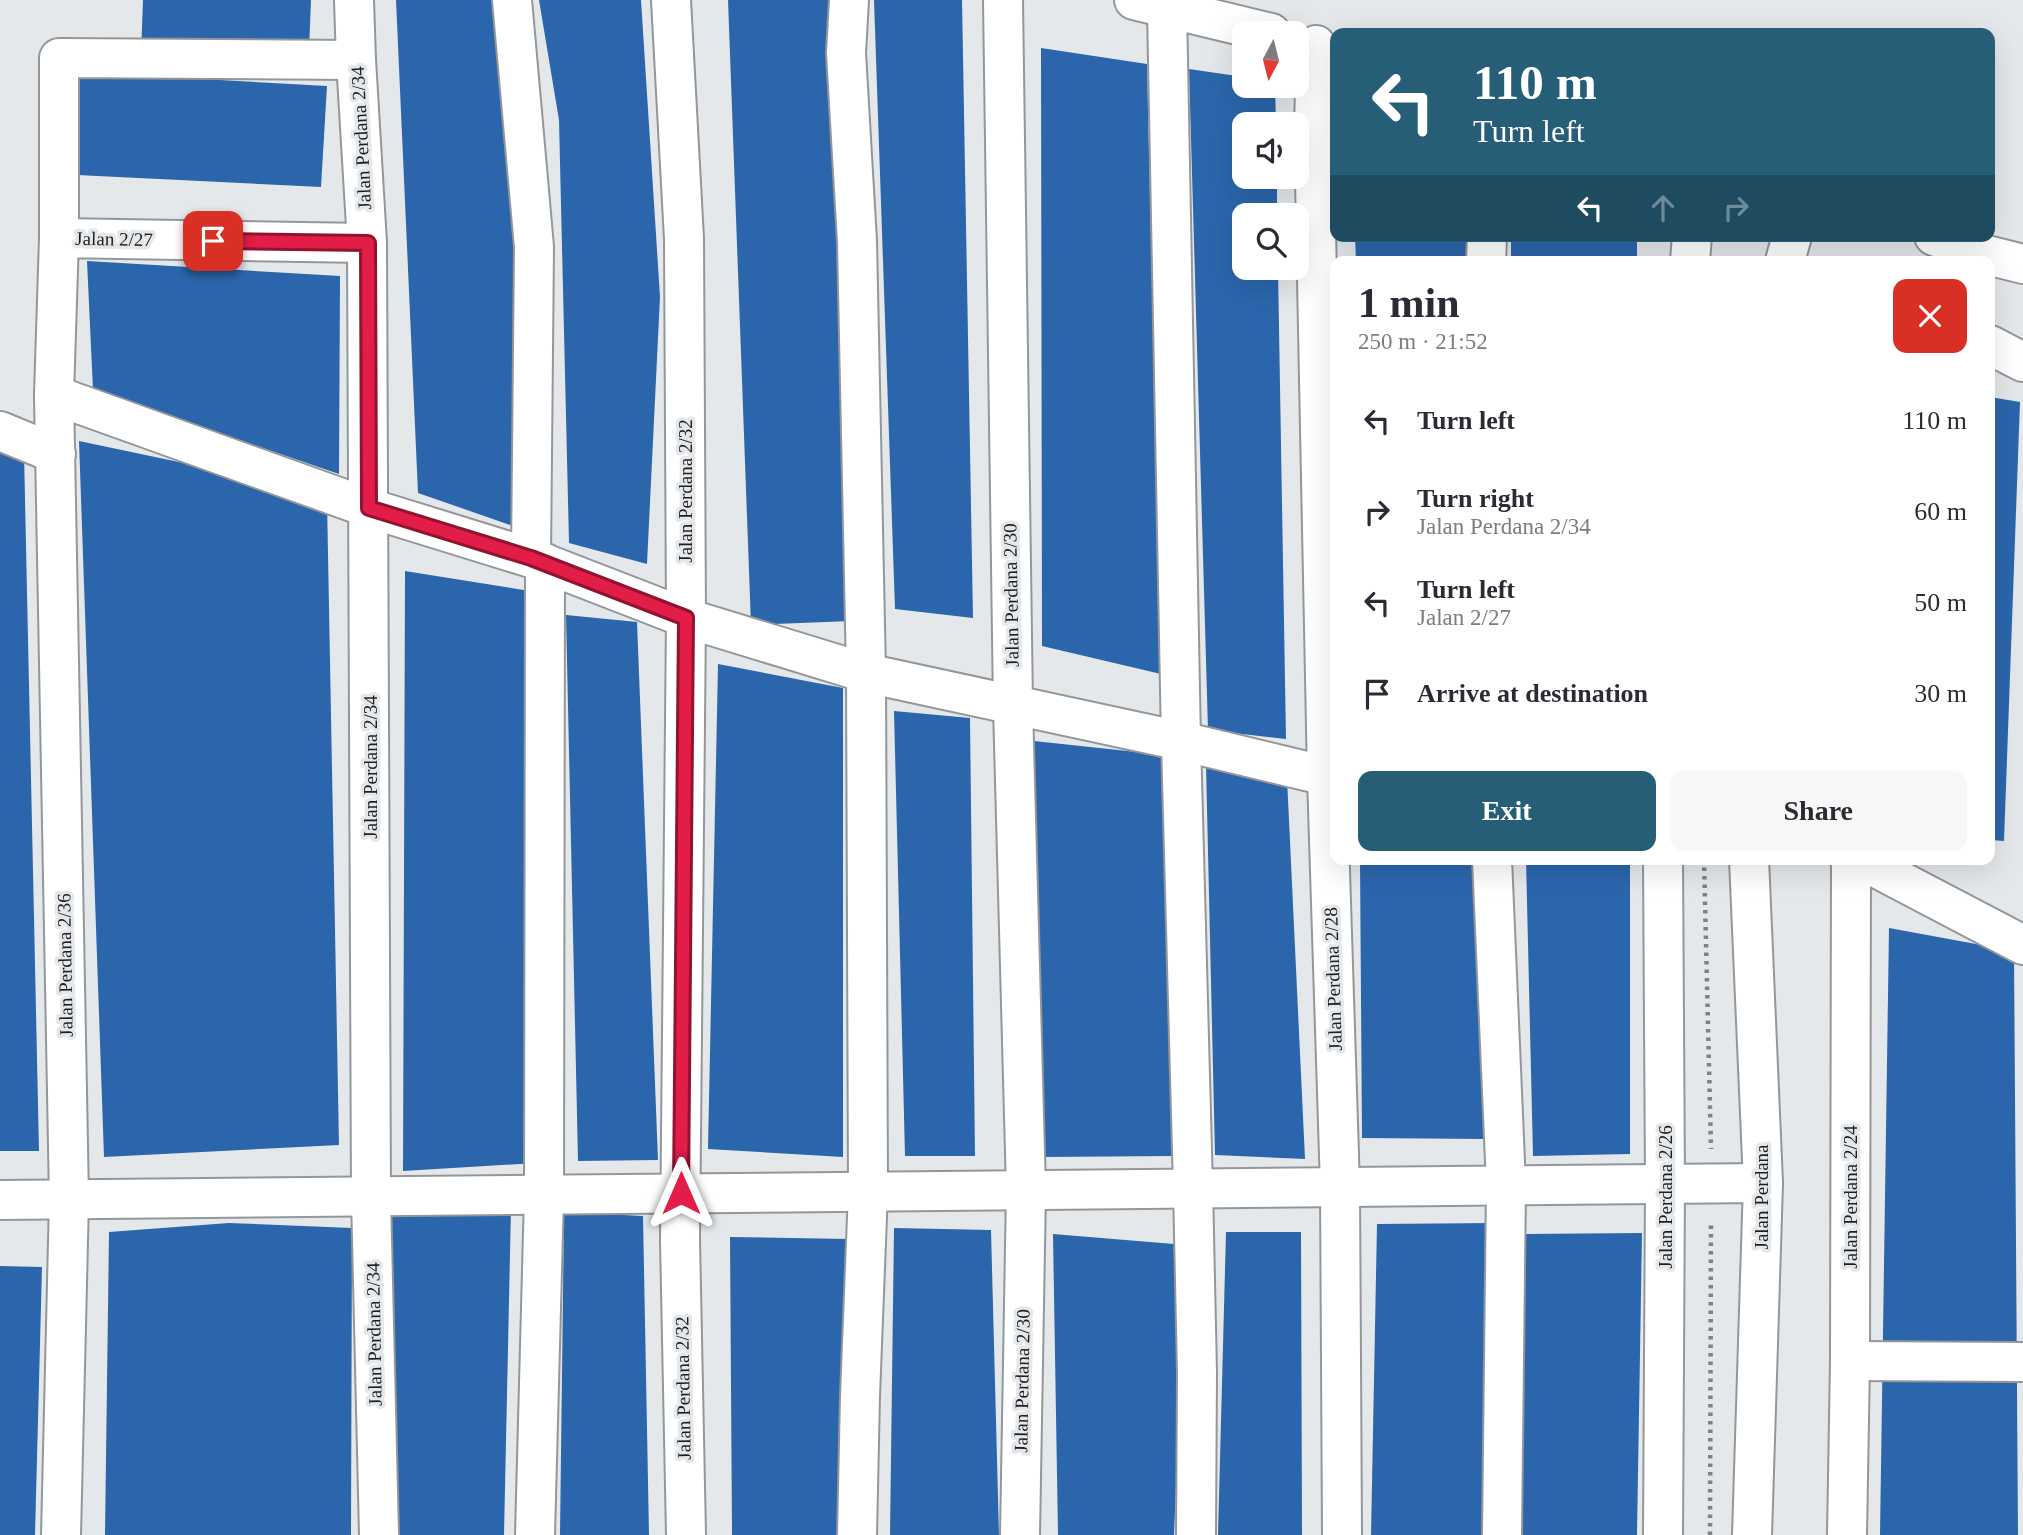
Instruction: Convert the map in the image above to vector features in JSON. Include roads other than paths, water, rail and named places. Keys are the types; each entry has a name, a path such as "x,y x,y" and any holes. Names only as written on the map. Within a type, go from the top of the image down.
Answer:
{"street":[{"name":"Jalan Perdana 2/34","path":"354,0 368,243 371,1197 379,1535"},
{"path":"512,0 534,247 544,1195 535,1535"},
{"name":"Jalan Perdana 2/32","path":"671,0 684,239 686,618 680,1240 687,1535"},
{"path":"849,0 846,53 857,242 866,673 868,1191 857,1535"},
{"name":"Jalan Perdana 2/30","path":"1003,0 1013,706 1026,1190 1020,1535"},
{"path":"1196,1535 1194,1188 1181,741 1151,4 1232,24"},
{"name":"Jalan Perdana 2/28","path":"1316,44 1325,132 1330,670"},
{"path":"59,238 59,58 356,60"},
{"path":"1995,234 2022,263"},
{"name":"Jalan 2/27","path":"54,395 59,238 368,243"},
{"path":"1950,242 1992,256"},
{"path":"1995,257 2022,263"},
{"path":"1995,348 2023,362"},
{"path":"54,395 369,508 538,560 686,618 866,673 1181,741 1330,777"},
{"name":"Jalan Perdana 2/36","path":"54,395 68,1199 61,1535"},
{"path":"0,431 56,454"},
{"name":"Jalan Perdana 2/28","path":"1333,865 1340,1187 1342,1535"},
{"path":"1492,865 1506,1185 1502,1535"},
{"name":"Jalan Perdana 2/26","path":"1663,865 1663,1535"},
{"name":"Jalan Perdana","path":"1749,865 1763,1182 1752,1535"},
{"name":"Jalan Perdana 2/24","path":"1847,1535 1851,865"},
{"path":"1870,865 2023,945"},
{"path":"0,1200 1763,1182"},
{"path":"1850,1361 2023,1362"}]}
